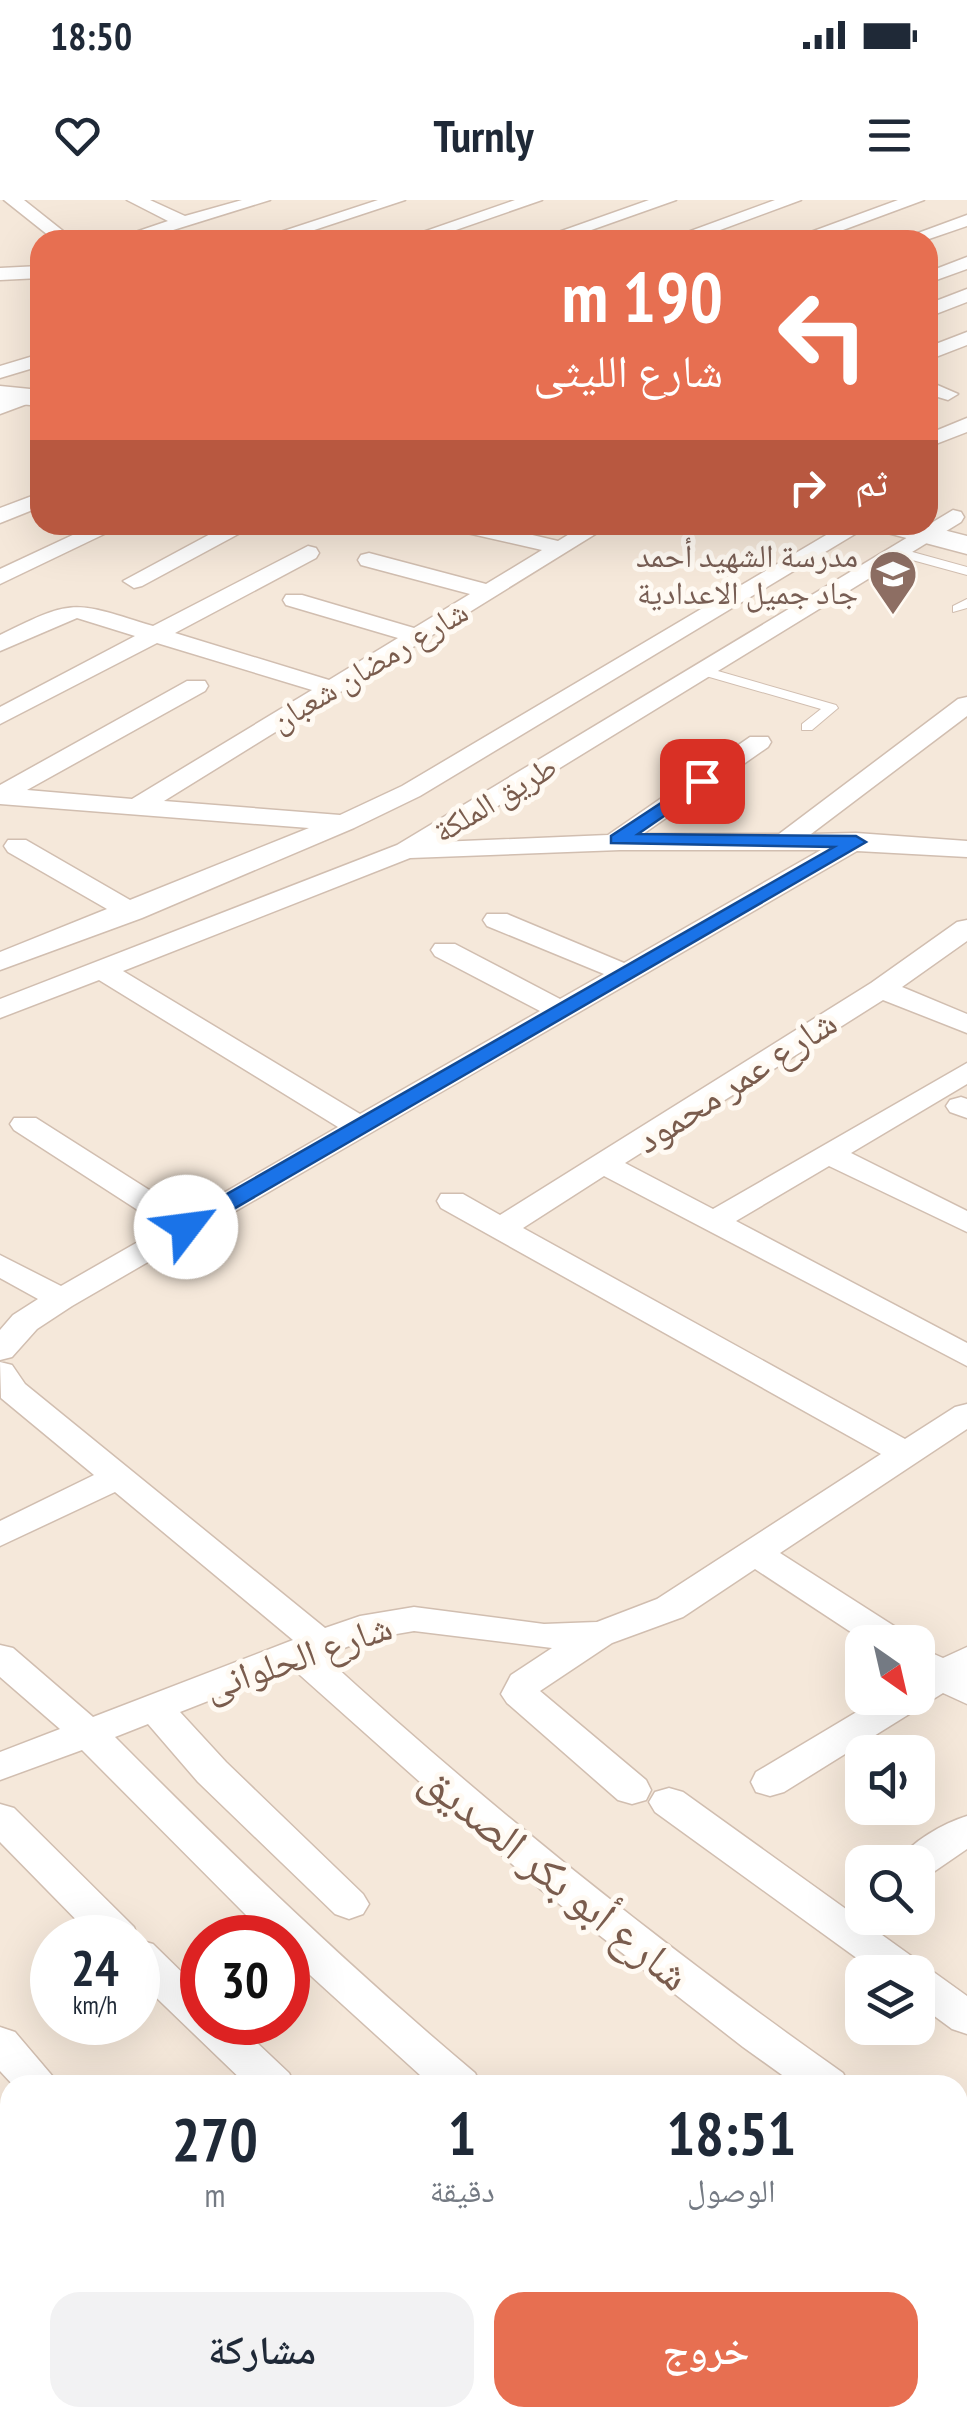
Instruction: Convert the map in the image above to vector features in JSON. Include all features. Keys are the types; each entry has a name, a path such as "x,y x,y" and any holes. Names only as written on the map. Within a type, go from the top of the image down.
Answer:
{"street":[{"path":"13,200 54,230"},
{"path":"136,200 184,222"},
{"path":"156,230 261,200"},
{"path":"298,230 396,200"},
{"path":"440,230 534,200"},
{"path":"576,230 668,200"},
{"path":"704,230 792,200"},
{"path":"827,230 915,200"},
{"path":"938,230 967,220"},
{"path":"938,274 967,263"},
{"path":"2,274 30,266"},
{"path":"2,274 30,273"},
{"path":"938,307 967,296"},
{"path":"938,350 964,341"},
{"path":"0,373 30,363"},
{"path":"0,373 30,388"},
{"path":"938,390 948,394"},
{"path":"0,394 30,392"},
{"path":"0,408 30,394"},
{"path":"938,437 967,424"},
{"path":"0,516 30,502"},
{"path":"944,521 967,546"},
{"path":"0,577 90,535"},
{"path":"134,581 224,535"},
{"path":"505,535 561,548"},
{"name":"شارع رمضان شعبان","path":"138,806 582,535"},
{"name":"طريق الملكة","path":"0,962 345,823 458,764 842,535"},
{"name":"طريق الملكة","path":"0,1009 104,972 406,851 704,671 894,538"},
{"path":"0,717 308,553"},
{"path":"369,560 490,592"},
{"path":"294,600 417,636"},
{"path":"0,644 58,615 78,610 332,688"},
{"path":"0,796 196,686"},
{"path":"788,840 967,704"},
{"path":"618,840 759,742"},
{"path":"0,796 345,823"},
{"path":"0,813 29,800"},
{"path":"406,851 618,840 788,840 967,849"},
{"path":"0,1350 25,1322 61,1298 856,842"},
{"path":"17,846 132,912"},
{"path":"497,920 627,974"},
{"name":"شارع عمر محمود","path":"501,1228 881,989 967,928"},
{"path":"444,950 562,1011"},
{"path":"104,972 360,1127"},
{"path":"881,989 967,1024"},
{"path":"713,1222 967,1072"},
{"path":"25,1124 186,1227"},
{"path":"830,1154 967,1223"},
{"path":"606,1164 967,1356"},
{"path":"452,1201 906,1454"},
{"path":"0,1265 61,1298"},
{"name":"شارع أبو بكر الصديق","path":"0,1372 13,1391 118,1477 308,1647 422,1769 566,1891 814,2075"},
{"name":"شارع الحلوانى","path":"0,1767 360,1628 414,1619 544,1636 601,1634 670,1608 906,1454 964,1421"},
{"path":"0,1535 118,1477"},
{"path":"754,1553 866,1625"},
{"path":"601,1634 524,1684 520,1694 651,1796 880,1955"},
{"path":"0,1657 88,1733 284,1928 449,2075"},
{"path":"154,1708 225,1785 350,1904"},
{"path":"770,1782 880,1715"},
{"path":"0,1818 97,1915"},
{"path":"935,1852 967,1830"},
{"path":"160,1976 180,1996"},
{"path":"935,1994 967,2018"},
{"path":"0,2043 30,2075"},
{"path":"232,2045 264,2075"}],"lane":[{"path":"894,538 967,571"},
{"path":"704,671 830,707 807,727"}],"shaded area":[{"path":"0,200 967,200 967,2075 0,2075"}],"place":[{"name":"مدرسة الشهيد أحمد جاد جميل الاعدادية","path":"893,616"}],"route":[{"path":"186,1227 856,842 618,840 702,781"}]}
